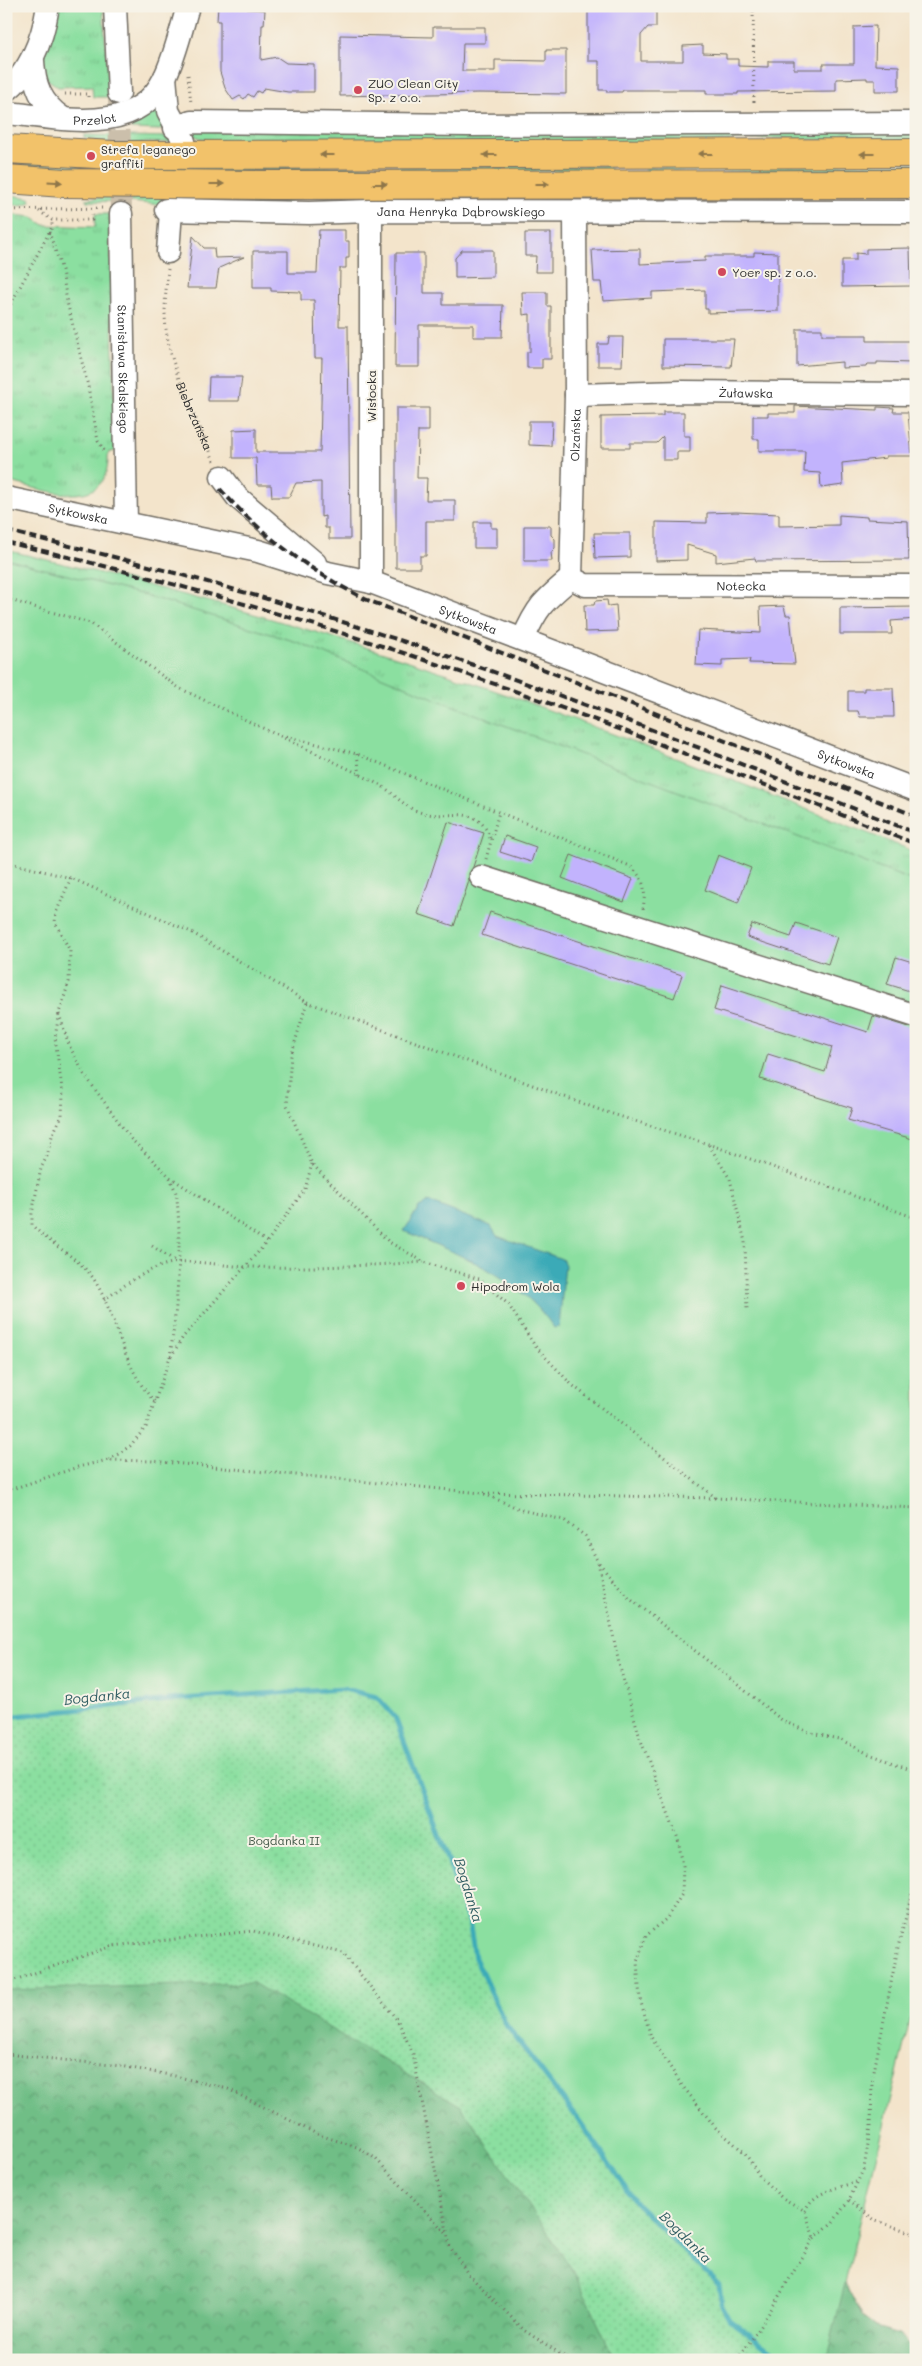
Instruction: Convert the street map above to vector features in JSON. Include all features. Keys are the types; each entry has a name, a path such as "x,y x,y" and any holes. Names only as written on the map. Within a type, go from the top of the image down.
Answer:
{"main road":[{"path":"6,149 104,155 916,154"},
{"path":"6,179 64,183 273,185 916,184"}],"street":[{"path":"6,91 20,78 32,61 48,6"},
{"path":"115,6 119,93"},
{"name":"Przelot","path":"6,112 101,120 126,114 149,100 165,77 188,6"},
{"path":"32,61 36,88 45,102 61,117"},
{"name":"Przelot","path":"165,77 168,111 175,128 186,144 199,155"},
{"path":"175,128 191,122 460,125 754,122 916,123"},
{"path":"273,185 294,193 309,213"},
{"name":"Stanisława Skalskiego","path":"112,211 126,523"},
{"name":"Jana Henryka Dąbrowskiego","path":"168,252 168,211 309,213 371,211 916,212"},
{"name":"Wisłocka","path":"371,211 371,582"},
{"name":"Olzańska","path":"571,578 576,395 574,212"},
{"name":"Żuławska","path":"576,395 682,392 916,394"},
{"path":"222,477 237,497 328,573"},
{"name":"Sytkowska","path":"6,498 258,551 328,573 371,582 916,790"},
{"path":"523,639 534,612 549,595 571,578"},
{"name":"Notecka","path":"571,578 585,585 916,586"},
{"path":"481,877 916,1016"}],"path":[{"path":"753,6 754,122"},
{"path":"60,94 88,94 88,97"},
{"path":"6,210 112,211"},
{"path":"38,210 52,220 92,220 92,214"},
{"path":"6,313 52,227 52,220"},
{"path":"49,232 62,270 67,302 88,386 98,441 107,454"},
{"name":"Biebrzańska","path":"168,252 165,309 168,341 194,416 222,477"},
{"path":"6,599 90,622 179,688 360,775 385,788 402,803 419,812 461,814 475,818 486,827 491,841"},
{"path":"273,733 357,754 630,866 641,875 645,893 641,929"},
{"path":"357,754 360,775"},
{"path":"481,877 499,812"},
{"path":"6,862 71,878 191,932 307,1002 603,1111 708,1144 916,1218"},
{"path":"71,878 56,913 56,922 70,951 69,982 58,1013 55,1038 63,1096 62,1115 52,1136 47,1156 41,1168 32,1214 32,1225 94,1279 133,1373 142,1389 156,1403"},
{"path":"307,1002 291,1056 287,1106 312,1164 389,1242 424,1262 479,1279 508,1304 535,1346 571,1384 716,1498"},
{"path":"58,1013 69,1045 84,1074 131,1139 170,1177 267,1242"},
{"path":"708,1144 730,1179 745,1242 747,1310"},
{"path":"169,1360 183,1336 267,1242 304,1189 312,1164"},
{"path":"108,1460 130,1446 146,1427 156,1403 169,1360 177,1311 178,1262 177,1198 170,1177"},
{"path":"152,1246 178,1262"},
{"path":"104,1300 126,1284 149,1271 178,1262 245,1267 336,1268 424,1262"},
{"path":"6,1490 78,1467 108,1460 152,1461 482,1493 716,1498 916,1508"},
{"path":"482,1493 522,1510 564,1520 585,1536 598,1562 629,1598 783,1721 811,1733 839,1740 869,1754 916,1771"},
{"path":"598,1562 619,1664 640,1738 678,1839 683,1866 682,1894 667,1918 646,1936 637,1962 640,1999 651,2036 681,2084 716,2128 745,2153 760,2177 780,2197 804,2211 814,2238"},
{"path":"737,2360 761,2326 814,2238 833,2222 850,2200 856,2182 864,2168 871,2126 872,2082 898,1948 916,1878"},
{"path":"6,1983 112,1946 253,1931 343,1953 398,2022 413,2054 450,2247 468,2274 525,2331 570,2360"},
{"path":"6,2054 121,2066 176,2076 228,2089 319,2135 357,2146 375,2158 448,2236"},
{"path":"804,2211 814,2198 856,2182"},
{"path":"850,2200 876,2221 916,2234"}],"green space":[{"path":"56,6 103,6 109,97 93,97 92,86 58,87 47,79 40,59"},
{"path":"156,107 166,127 160,130 131,129 132,122"},
{"path":"195,126 916,131 916,144 777,138 715,143 212,143 190,134"},
{"path":"84,135 172,137 176,142 114,144 84,138"},
{"path":"6,159 93,166 93,169 6,170"},
{"path":"916,163 916,173 646,171 645,169 646,167"},
{"path":"606,166 611,171 125,173 127,167"},
{"path":"6,194 29,198 31,202 21,205 6,205"},
{"path":"117,195 283,198 292,207 172,206 131,202 87,201 86,199"},
{"path":"6,214 32,217 44,225 95,227 95,214 110,214 115,451 108,453 106,473 99,486 87,492 72,494 55,493 6,481"},
{"path":"6,550 237,609 409,661 578,721 916,852 916,963 6,746"},
{"name":"Hipodrom Wola","path":"6,559 144,595 297,642 441,701 916,882 916,1996 826,2360 790,2360 780,2357 729,2319 722,2306 718,2285 637,2204 578,2119 506,2025 475,1958 470,1927 449,1862 395,1717 377,1697 344,1689 179,1699 6,1717"},
{"path":"6,1524 841,2263 846,2285 862,2316 879,2329 899,2335 916,2351 916,2360 6,2360"},
{"name":"Bogdanka II","path":"344,1689 377,1697 395,1717 449,1862 470,1927 475,1958 578,2119 637,2204 719,2285 722,2306 780,2357 790,2360 615,2360 574,2272 461,2106 253,1983 6,1990 6,1717 179,1699"}],"water":[{"path":"429,1202 491,1226 497,1236 562,1259 565,1265 559,1327 554,1328 540,1310 523,1294 487,1269 404,1231 419,1207"}],"building":[{"path":"218,6 247,6 247,9 265,10 264,25 262,25 261,60 277,57 286,63 314,64 314,92 288,92 264,88 261,93 257,91 253,97 248,94 244,99 240,96 233,100 225,88 220,72 220,21 217,21"},
{"path":"588,6 641,6 641,9 656,9 656,27 648,27 641,35 641,61 683,61 683,46 703,45 703,53 726,54 726,59 738,59 738,66 768,67 768,61 794,61 794,69 823,69 823,64 854,64 854,27 876,26 875,65 899,66 899,91 875,91 875,80 867,80 867,78 836,79 836,91 706,94 706,90 623,90 622,92 607,92 607,90 599,90 599,61 588,61"},
{"path":"433,27 485,27 485,43 463,43 462,71 495,71 495,60 546,61 546,50 566,50 566,94 478,93 340,96 340,35 433,37"},
{"path":"319,230 345,230 345,241 349,241 349,258 346,258 346,268 340,268 339,326 348,326 350,539 329,539 329,528 325,528 325,516 321,517 321,482 296,483 289,497 272,497 271,485 257,485 256,458 233,458 233,430 256,429 256,452 320,452 322,358 315,358 314,300 301,300 301,292 253,288 253,251 288,251 288,273 317,273"},
{"path":"525,233 551,233 551,272 535,272 536,256 525,256"},
{"path":"193,236 204,248 214,248 215,258 244,257 219,268 216,288 187,288"},
{"path":"910,248 911,286 842,287 842,260 856,260 856,253 866,254 866,249"},
{"path":"640,249 640,264 705,261 705,256 754,256 754,252 778,253 778,311 708,313 708,309 705,309 705,290 652,292 652,298 603,301 601,282 594,282 592,250"},
{"path":"462,250 493,250 493,277 455,278 455,258"},
{"path":"396,253 424,253 424,293 443,293 443,305 503,305 502,337 473,337 473,325 419,325 419,367 395,367"},
{"path":"522,292 547,292 547,306 551,306 551,359 542,359 542,368 527,368 527,352 530,352 530,314 523,315"},
{"path":"797,329 822,329 822,335 867,335 867,341 910,341 913,363 877,362 877,364 867,364 866,367 842,368 842,362 797,366"},
{"path":"609,337 623,337 622,366 598,366 598,344 608,344"},
{"path":"663,339 734,339 731,367 663,366"},
{"path":"209,377 242,377 239,401 208,401"},
{"path":"795,406 877,410 877,407 894,408 893,412 908,412 912,456 886,456 886,458 842,463 843,485 821,488 820,473 804,472 805,451 759,451 759,439 753,439 753,416 768,416 768,413 795,413"},
{"path":"396,408 429,408 429,431 418,431 417,478 427,478 426,500 455,500 455,521 426,521 426,556 420,556 420,568 396,568"},
{"path":"663,412 684,412 684,436 690,436 690,452 677,452 677,460 663,460 663,437 657,443 630,443 630,448 601,448 601,417 663,416"},
{"path":"529,421 552,421 551,446 529,445"},
{"path":"707,513 779,514 779,526 839,525 839,515 867,517 867,519 908,521 909,560 756,561 755,558 716,562 716,554 687,545 687,560 656,561 656,522 707,523"},
{"path":"474,522 491,522 491,528 497,528 497,548 474,548"},
{"path":"524,526 551,526 551,535 555,539 555,548 551,552 552,561 524,561"},
{"path":"594,533 630,533 630,557 595,558"},
{"path":"607,600 608,606 616,605 618,631 585,632 584,605 594,605 595,601"},
{"path":"784,606 786,615 790,615 795,664 749,663 750,659 722,660 722,666 696,665 698,630 761,633 760,607"},
{"path":"916,607 916,619 891,621 892,634 840,634 840,608"},
{"path":"864,688 893,688 894,717 860,717 858,711 848,711 848,691 864,691"},
{"path":"448,822 484,833 473,867 469,873 469,881 454,926 418,914"},
{"path":"505,836 536,847 531,862 500,852"},
{"path":"571,855 633,879 624,902 562,878"},
{"path":"718,855 751,868 738,903 705,890"},
{"path":"490,912 682,975 674,998 482,935"},
{"path":"796,923 837,937 828,964 747,937 752,924 791,937"},
{"path":"896,957 916,963 916,993 887,984"},
{"path":"722,985 868,1032 873,1016 916,1029 916,1140 848,1120 852,1108 760,1079 768,1054 825,1072 832,1047 714,1010"}],"waterway":[{"name":"Bogdanka","path":"6,1717 179,1699 344,1689 377,1697 395,1717 449,1862 470,1927 475,1958 506,2025 578,2119 637,2204 719,2285 722,2306 729,2319 780,2357 790,2360"}],"tunnel":[{"path":"119,97 121,214"}],"railway":[{"path":"220,489 252,522 287,551 365,599 916,816"},
{"path":"6,531 188,577 369,630 542,689 916,833"},
{"path":"6,542 187,588 306,622 424,660 646,739 916,844"}],"place":[{"name":"ZUO Clean City Sp. z o.o.","path":"358,90"},
{"name":"Strefa leganego graffiti","path":"91,156"},
{"name":"Yoer sp. z o.o.","path":"722,272"},
{"name":"Hipodrom Wola","path":"461,1286"}]}
